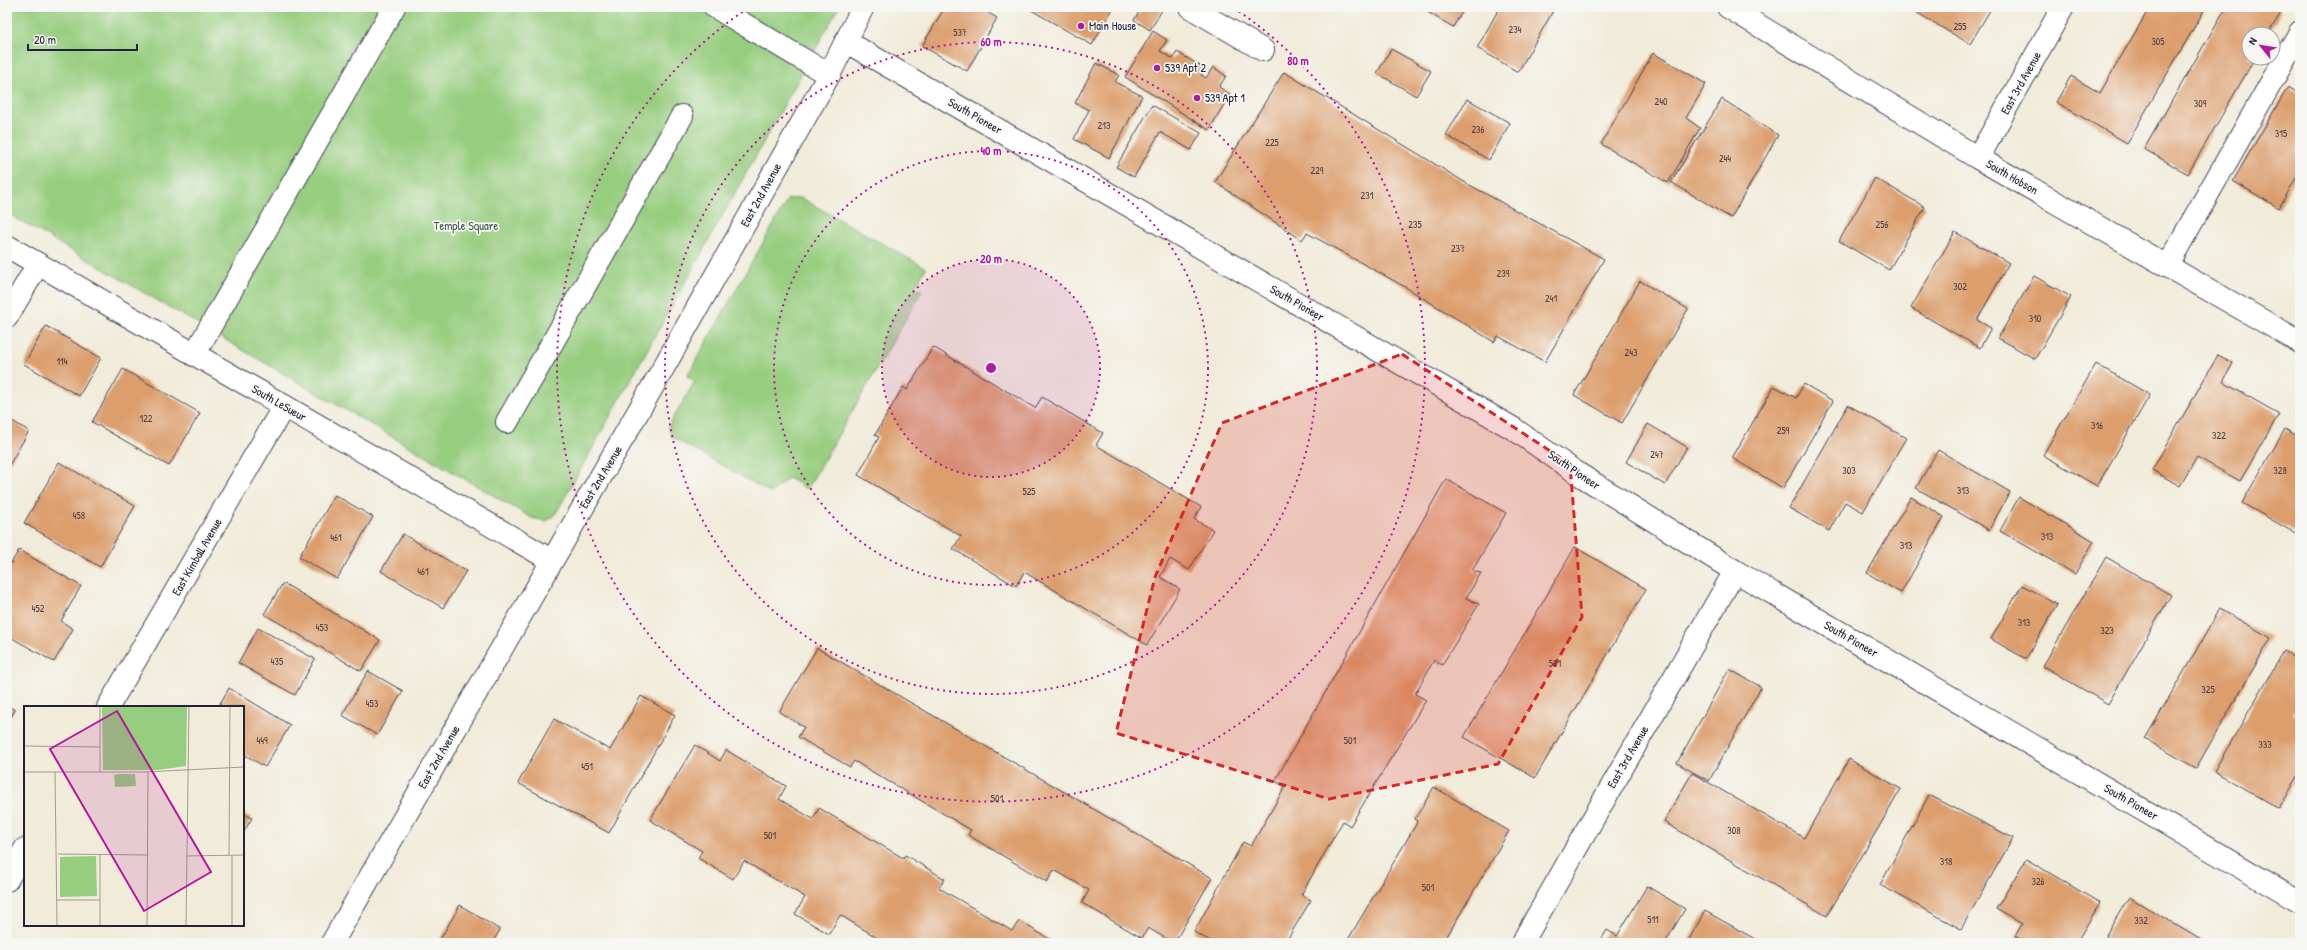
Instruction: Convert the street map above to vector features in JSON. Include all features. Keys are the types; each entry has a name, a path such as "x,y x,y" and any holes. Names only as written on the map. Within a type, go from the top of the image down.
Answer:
{"street":[{"path":"194,356 394,7"},
{"path":"715,7 829,75"},
{"name":"East 2nd Avenue","path":"332,943 551,560 616,451 829,75 847,42 863,7"},
{"path":"1190,7 1263,50"},
{"name":"South Hobson","path":"1728,7 1978,158 2300,342"},
{"name":"East 3rd Avenue","path":"1978,158 2063,7"},
{"path":"2167,266 2300,32"},
{"name":"South Pioneer","path":"847,42 1514,429 1577,473 1735,571 2300,902"},
{"path":"507,422 682,116"},
{"name":"South LeSueur","path":"7,246 194,356 284,406 551,560"},
{"path":"7,317 38,264"},
{"name":"East Kimball Avenue","path":"109,706 284,406"},
{"name":"East 3rd Avenue","path":"1522,943 1735,571"},
{"path":"7,880 24,851"}],"highlighted area":[{"path":"1402,354 1570,464 1582,617 1498,764 1329,799 1116,733 1155,577 1222,423"}],"green space":[{"name":"Temple Square","path":"7,7 839,7 555,515 546,521 532,518 7,213"},
{"path":"801,198 926,268 915,287 922,291 807,489 788,478 771,493 672,437 668,427 695,381 687,376 788,199"}],"building":[{"path":"945,7 978,7 997,18 967,71 922,46"},
{"name":"Main House","path":"1026,7 1114,7 1092,45"},
{"path":"1142,7 1164,7 1150,30 1134,20"},
{"path":"1419,7 1465,7 1453,27"},
{"path":"1500,7 1546,7 1553,11 1518,72 1477,48"},
{"path":"1907,7 1992,7 1970,44"},
{"path":"2150,7 2206,7 2127,143 2056,102 2071,76 2100,93"},
{"path":"2226,7 2275,7 2282,11 2273,26 2241,26 2241,66 2250,66 2188,174 2144,149"},
{"path":"1153,31 1167,40 1160,51 1173,59 1177,52 1189,59 1205,69 1201,75 1206,78 1213,67 1226,76 1219,87 1230,94 1209,130 1125,77"},
{"path":"1391,49 1431,71 1416,96 1377,73"},
{"path":"1653,53 1706,84 1686,118 1700,128 1668,183 1601,144"},
{"path":"1096,63 1119,75 1115,82 1142,96 1109,158 1074,139 1089,110 1075,103"},
{"path":"1284,72 1466,183 1604,259 1545,362 1498,336 1494,342 1407,288 1307,233 1302,240 1215,182"},
{"path":"2288,87 2300,94 2300,171 2279,208 2233,181"},
{"path":"1467,99 1510,123 1489,160 1446,135"},
{"path":"1722,99 1778,135 1731,218 1671,182"},
{"path":"1152,105 1201,133 1191,150 1160,132 1134,177 1116,167"},
{"path":"1875,178 1925,207 1889,270 1839,241"},
{"path":"1955,232 2009,263 1977,320 1991,328 1980,348 1911,308"},
{"path":"2034,276 2071,297 2035,359 1998,338"},
{"path":"1640,281 1688,309 1622,423 1574,395"},
{"path":"46,326 101,358 79,396 24,364"},
{"path":"933,347 1035,408 1042,397 1103,433 1096,445 1201,507 1194,519 1213,530 1189,570 1170,559 1160,577 1180,589 1147,645 1024,572 1016,586 953,549 961,536 858,475 879,437 875,435 903,387 907,390"},
{"path":"2218,355 2233,363 2223,382 2279,414 2240,481 2197,457 2180,486 2152,470"},
{"path":"2096,364 2150,395 2097,486 2043,455"},
{"path":"123,369 200,413 169,466 92,422"},
{"path":"1804,384 1833,401 1783,488 1732,458 1774,386 1796,398"},
{"path":"1848,405 1906,438 1863,512 1845,502 1829,531 1789,508"},
{"path":"7,418 29,431 7,469"},
{"path":"1648,424 1687,447 1665,485 1626,462"},
{"path":"2285,429 2300,438 2300,536 2242,503"},
{"path":"1938,450 2010,492 1989,530 1916,488"},
{"path":"59,462 135,506 100,567 24,523"},
{"path":"1446,479 1506,513 1472,571 1481,573 1466,598 1479,604 1442,665 1434,660 1415,694 1426,700 1350,826 1343,821 1301,895 1311,900 1285,943 1214,943 1194,932 1243,842 1251,846 1285,787 1275,781"},
{"path":"335,495 373,517 337,579 299,557"},
{"path":"1911,497 1944,517 1901,593 1867,573"},
{"path":"2019,497 2094,541 2075,574 2000,531"},
{"path":"403,534 466,571 443,608 381,571"},
{"path":"1575,547 1646,589 1535,778 1464,737"},
{"path":"19,550 81,586 61,621 73,629 54,662 7,635 7,596 9,592 7,590 7,570"},
{"path":"2106,557 2171,595 2108,704 2043,666"},
{"path":"283,583 380,640 361,671 264,614"},
{"path":"2022,585 2057,605 2026,659 1991,639"},
{"path":"2220,609 2271,638 2196,768 2145,739"},
{"path":"258,628 315,659 295,695 238,663"},
{"path":"817,648 1212,878 1174,943 1148,928 1142,938 1082,903 1089,890 1054,870 1047,882 968,835 971,830 854,761 850,767 798,737 804,727 779,712"},
{"path":"2284,651 2300,660 2300,701 2293,713 2300,718 2300,773 2279,809 2214,771"},
{"path":"1729,669 1761,687 1709,781 1677,763"},
{"path":"368,671 403,691 377,735 342,715"},
{"path":"229,688 290,725 265,767 245,755 244,757 244,706 219,706"},
{"path":"641,696 675,715 609,833 518,783 554,719 610,750"},
{"path":"7,706 15,710 7,723"},
{"path":"695,745 720,761 726,750 786,786 779,799 813,819 819,808 903,858 905,855 945,879 939,888 1012,931 1019,921 1056,943 886,943 840,915 829,934 795,914 805,897 744,861 733,879 698,858 702,851 650,820"},
{"path":"1849,759 1901,789 1827,916 1664,822 1692,773 1804,838"},
{"path":"1434,787 1509,831 1443,943 1346,943 1418,821 1415,819"},
{"path":"1929,795 2013,838 1961,929 1880,885"},
{"path":"244,814 252,818 244,831"},
{"path":"2026,859 2100,903 2076,943 2027,943 2015,936 2022,924 1996,909"},
{"path":"1647,886 1685,909 1665,943 1599,943 1607,930 1617,936"},
{"path":"2129,897 2206,943 2101,943"},
{"path":"460,905 500,930 492,943 438,943"},
{"path":"1705,911 1762,943 1687,943"}],"place":[{"name":"Main House","path":"1081,26"},
{"name":"539 Apt 2","path":"1157,68"},
{"name":"539 Apt 1","path":"1197,98"}]}
